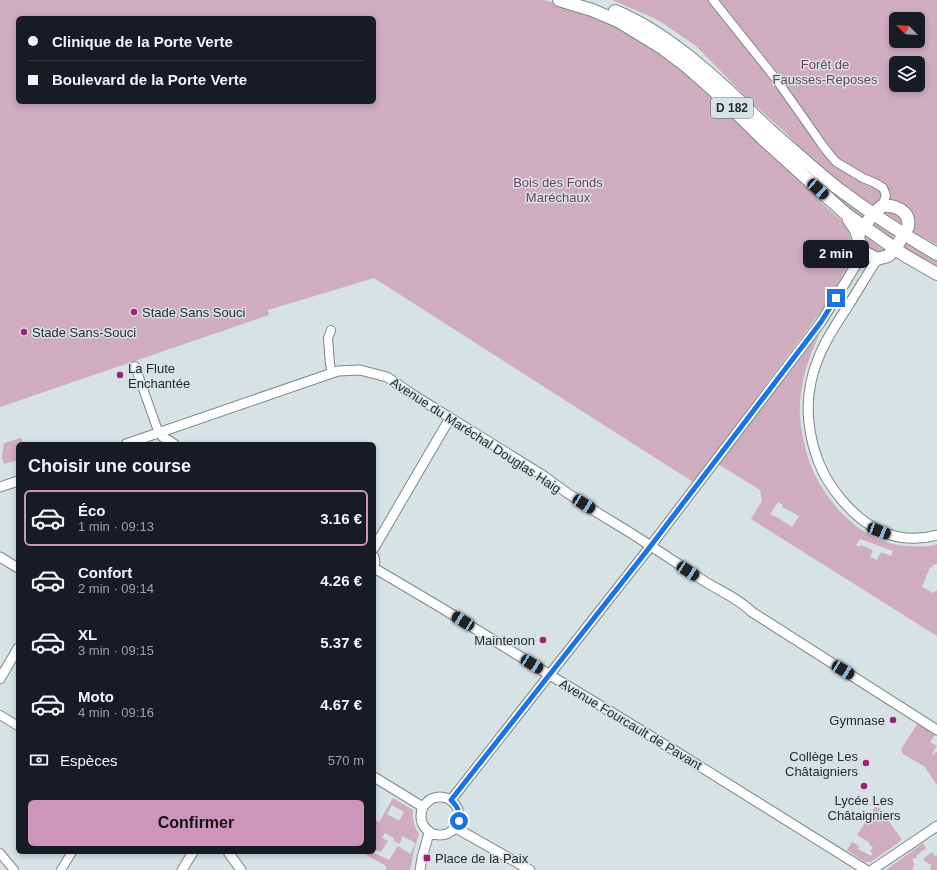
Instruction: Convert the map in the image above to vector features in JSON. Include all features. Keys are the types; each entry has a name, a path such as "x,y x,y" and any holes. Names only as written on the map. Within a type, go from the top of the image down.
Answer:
{"main road":[{"name":"D 182","path":"559,0 592,10 618,21 662,48 686,66 711,88 764,140 846,214 856,230 861,231"},
{"name":"D 182","path":"588,0 622,13 670,42 717,81 771,131 835,186 877,210 904,234 937,254"},
{"path":"892,206 900,209 906,216 909,224 895,249 888,256 877,259 864,252 861,247 861,231 877,210 892,206"},
{"path":"861,231 937,274"}],"street":[{"path":"713,0 776,79 836,162 883,188 886,195 884,201 877,210"},
{"path":"451,800 651,546 821,322 864,252"},
{"path":"877,259 824,344 816,366 811,382 809,400 812,439 818,462 824,475 833,489 857,516 879,531 891,536 916,539 928,538 937,535"},
{"path":"331,330 328,338 332,373"},
{"path":"134,366 157,428 163,437 171,442"},
{"name":"Avenue du Maréchal Douglas Haig","path":"132,442 338,371 360,370 387,377 544,476 559,488 708,584 725,592 752,612 937,730"},
{"path":"376,545 450,418"},
{"path":"0,487 16,482"},
{"path":"0,557 16,567"},
{"name":"Avenue Fourcault de Pavant","path":"376,568 677,752 866,870"},
{"path":"0,679 16,651"},
{"path":"0,715 16,725"},
{"path":"376,778 423,807"},
{"path":"438,797 451,800 456,804 460,815 456,828 441,836 429,833 422,823 421,815 423,807 430,800 438,797"},
{"path":"872,870 937,826"},
{"path":"456,828 530,870"},
{"path":"420,870 429,833"},
{"path":"0,853 14,870"},
{"path":"61,870 71,854"},
{"path":"182,870 192,854"},
{"path":"229,854 241,870"}],"green space":[{"name":"Bois des Fonds Maréchaux","path":"0,0 543,0 563,4 617,24 661,50 776,154 828,209 847,225 852,250 851,261 825,306 693,482 374,278 268,310 269,315 0,407"},
{"name":"Forêt de Fausses-Reposes","path":"612,0 937,0 937,245 904,226 902,229 881,214 883,212 819,169 787,134 746,97 696,46 658,20"},
{"path":"818,178 865,215 861,220 817,180"},
{"path":"876,222 895,235 891,240 872,227"},
{"path":"865,236 886,251 879,253 873,252 864,241"},
{"path":"907,241 937,260 937,270 902,250"},
{"path":"819,334 804,374 800,404 802,433 812,469 823,488 842,513 866,533 880,540 895,544 920,547 937,544 937,564 933,565 932,568 930,567 922,587 933,593 937,590 937,636 751,519 762,501 760,490 718,464","holes":["778,502 783,505 782,507 799,516 792,527 770,514","860,539 893,551 891,556 881,552 877,560 870,557 873,550 861,545 859,547 856,545"]},
{"path":"21,438 23,442 16,442 16,461 4,464 2,457 4,443"},
{"path":"918,723 935,734 930,742 937,746 932,754 933,755 937,752 937,785 924,766 903,754 901,749"},
{"path":"393,798 413,810 414,823 419,834 410,870 386,870 386,866 365,854 376,854 389,860 398,846 410,854 415,845 414,842 402,836 399,844 393,840 394,838 385,833 382,838 388,841 381,852 376,850 376,820 379,822","holes":["392,805 404,812 399,821 387,814"]},
{"path":"875,807 880,808 902,840 871,862 865,862 847,850 852,842 859,846 858,849 871,856 873,854 870,851 873,847 869,845 870,843 857,835"},
{"path":"923,843 926,848 916,856 917,858 913,858 913,863 915,864 913,870 886,870"},
{"path":"932,852 935,856 937,855 937,870 930,870 931,865 923,860"}],"place":[{"name":"Stade Sans Souci","path":"134,312"},
{"name":"Stade Sans-Souci","path":"24,332"},
{"name":"La Flute Enchantée","path":"120,375"},
{"name":"Maintenon","path":"543,640"},
{"name":"Gymnase","path":"893,720"},
{"name":"Collège Les Châtaigniers","path":"866,763"},
{"name":"Lycée Les Châtaigniers","path":"864,786"},
{"name":"Place de la Paix","path":"427,858"}],"route":[{"path":"459,821 460,815 456,804 451,800 646,552 821,322 836,298"}]}
